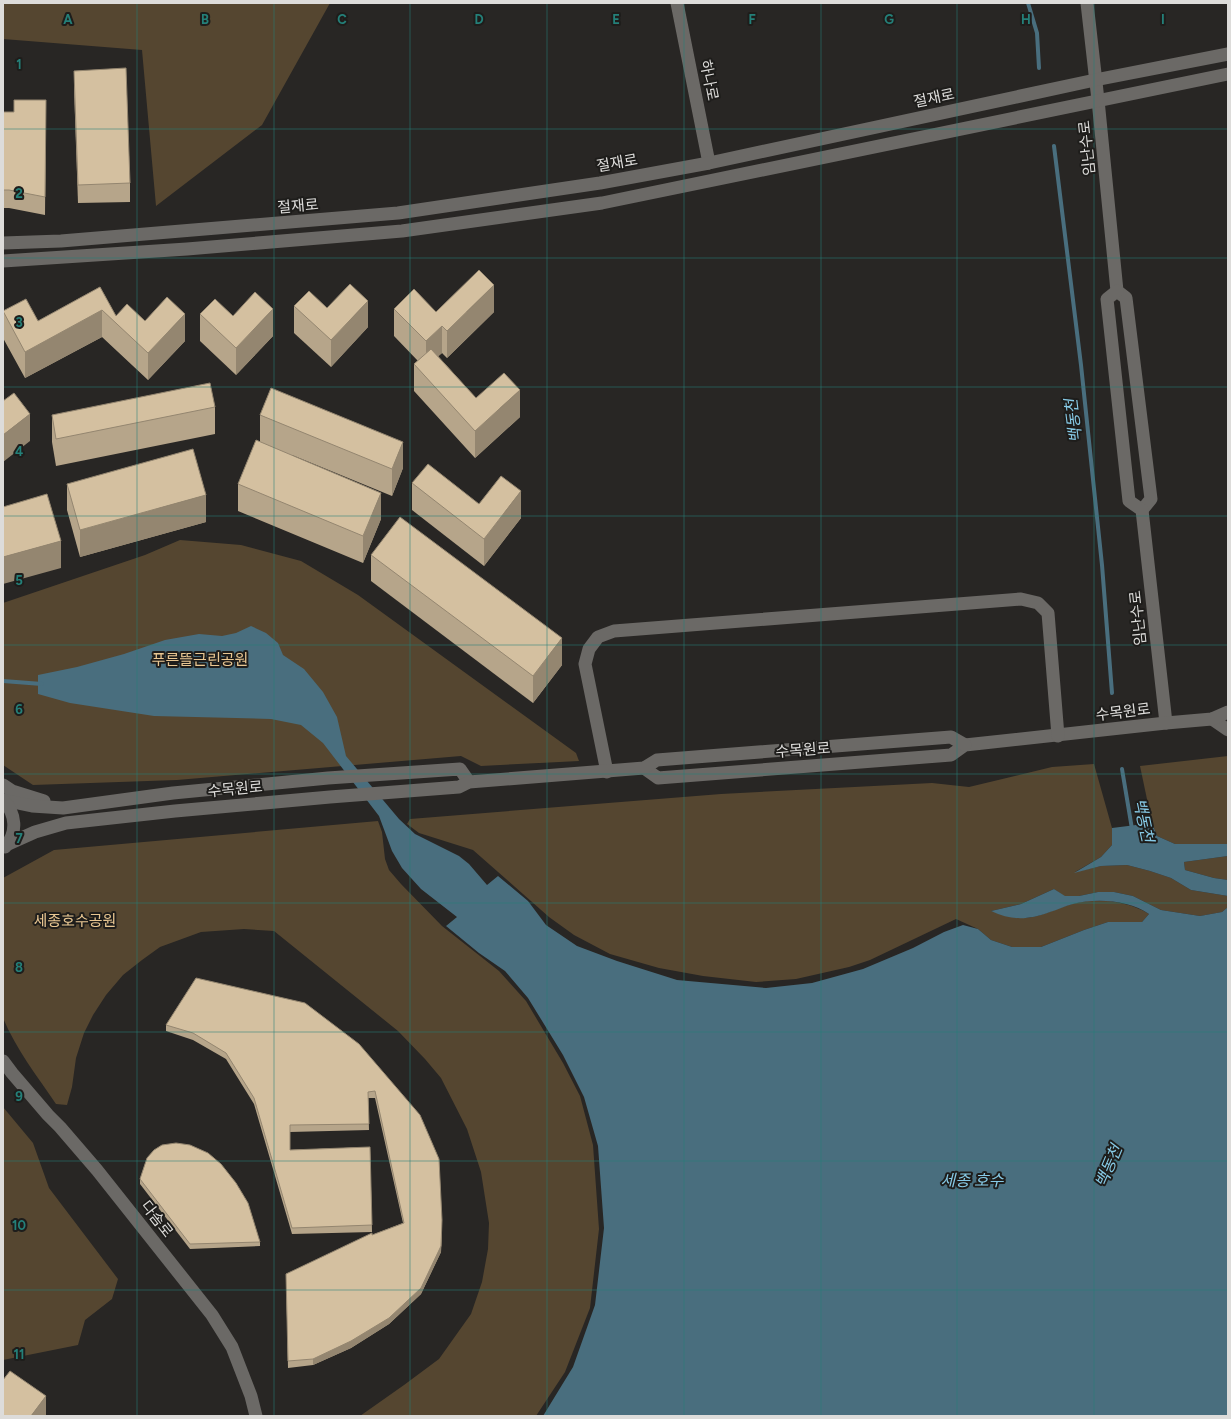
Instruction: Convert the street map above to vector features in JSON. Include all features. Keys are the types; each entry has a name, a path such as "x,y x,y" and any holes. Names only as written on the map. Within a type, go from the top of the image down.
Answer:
{"street":[{"name":"하나로","path":"677,3 709,163"},
{"name":"임난수로","path":"1087,3 1117,291 1126,298 1151,499 1142,510 1166,723"},
{"name":"절재로","path":"3,243 61,241 398,213 600,183 709,163 1095,80 1228,54"},
{"path":"3,261 187,249 402,231 602,203 1228,74"},
{"path":"1117,291 1107,299 1129,500 1142,510"},
{"path":"606,772 585,664 589,649 598,637 614,631 630,629 1021,599 1038,603 1048,613 1058,736"},
{"name":"수목원로","path":"4,850 35,832 66,823 175,811 459,787 469,782 644,768 658,778 951,755 965,745 1212,719 1228,712"},
{"path":"1212,719 1228,730"},
{"name":"수목원로","path":"3,800 32,806 63,808 173,793 328,778 460,769 469,782"},
{"name":"수목원로","path":"3,785 12,791 63,808"},
{"path":"3,800 13,816 14,826 12,836 4,850"},
{"name":"다솜로","path":"3,1061 97,1170 212,1315 232,1347 251,1396 256,1416"}],"green space":[{"path":"3,3 330,3 262,125 156,206 142,50 3,39"},
{"name":"푸른뜰근린공원","path":"180,540 241,545 301,561 358,595 576,753 579,761 481,766 461,756 177,780 33,785 3,765 3,603 145,555"},
{"path":"1228,756 1228,844 1175,844 1157,836 1152,823 1140,766"},
{"path":"1094,764 1112,828 1112,845 1101,857 1075,872 1101,866 1127,865 1171,878 1191,890 1228,896 1228,907 1222,912 1200,916 1161,910 1133,896 1114,892 1098,892 1079,896 1064,896 1054,889 1021,904 991,911 1013,917 1025,918 1037,916 1072,904 1101,901 1122,903 1149,914 1142,922 1108,922 1041,947 1012,947 991,940 978,929 956,919 870,960 849,967 796,979 756,982 703,976 659,968 610,954 574,935 549,917 473,850 419,833 407,824 410,819 721,794 932,783 969,787 1052,767"},
{"name":"세종호수공원","path":"378,821 382,832 385,859 389,870 442,926 499,971 526,1001 563,1063 580,1096 593,1145 599,1229 590,1308 565,1372 536,1416 360,1416 439,1359 471,1314 482,1282 488,1249 489,1223 481,1172 467,1129 441,1078 425,1059 398,1031 274,931 244,929 201,932 160,947 123,975 106,995 93,1015 84,1033 76,1058 72,1087 67,1105 56,1104 20,1051 3,1018 3,878 54,850"},
{"path":"1228,856 1228,880 1214,878 1185,870 1184,862"},
{"path":"3,1107 33,1143 49,1188 118,1279 112,1299 85,1320 78,1345 3,1360"}],"water":[{"name":"세종 호수","path":"251,626 266,633 278,643 283,655 304,669 323,692 337,717 346,756 399,819 415,834 459,856 469,864 487,885 498,876 528,901 546,925 577,946 617,961 677,980 766,988 812,983 863,969 913,948 944,932 963,925 978,929 991,940 1012,947 1041,947 1108,922 1142,922 1149,914 1141,909 1122,903 1102,901 1073,904 1042,915 1027,918 1013,918 991,911 1021,904 1054,889 1065,896 1079,896 1098,892 1114,892 1133,896 1161,910 1200,916 1222,912 1228,907 1228,1416 543,1416 573,1367 595,1305 604,1228 598,1146 584,1097 563,1055 528,998 505,971 479,953 446,926 457,917 421,889 402,868 392,851 379,816 323,743 301,725 271,719 154,716 70,703 38,694 38,675 77,667 124,654 165,640 199,634 222,636 236,633"},
{"path":"1152,823 1157,836 1175,844 1228,844 1228,856 1184,862 1185,870 1214,878 1228,880 1228,896 1191,890 1171,878 1127,865 1101,866 1074,873 1101,857 1112,845 1112,828"}],"building":[{"path":"126,68 130,183 78,185 74,71"},
{"path":"14,100 46,100 45,197 3,190 3,112 14,112"},
{"path":"479,270 494,285 447,331 442,326 426,341 394,309 414,289 436,312"},
{"path":"350,284 368,301 331,340 294,306 309,291 327,308"},
{"path":"100,287 116,316 127,304 145,321 167,297 185,314 148,353 102,310 25,352 3,311 26,299 38,321"},
{"path":"255,292 273,309 236,348 200,314 215,299 233,316"},
{"path":"431,349 476,398 504,373 520,390 475,431 414,364"},
{"path":"210,383 215,407 56,439 52,415"},
{"path":"271,388 403,442 392,469 260,415"},
{"path":"14,393 30,414 3,435 3,401"},
{"path":"256,440 381,493 363,536 238,484"},
{"path":"193,449 206,495 80,530 67,484"},
{"path":"428,464 479,504 501,476 521,491 484,539 412,483"},
{"path":"47,494 61,541 3,557 3,507"},
{"path":"400,517 562,638 533,676 371,555"},
{"path":"196,978 305,1003 359,1044 420,1115 439,1159 442,1220 441,1246 421,1288 389,1318 351,1341 313,1359 288,1361 286,1274 372,1233 372,1235 404,1223 375,1091 368,1092 369,1124 290,1125 290,1150 370,1147 372,1225 292,1228 254,1098 226,1053 193,1033 166,1025"},
{"path":"176,1143 190,1145 208,1153 221,1164 236,1183 248,1203 260,1242 190,1244 140,1179 147,1158 154,1150 162,1145"},
{"path":"10,1371 46,1396 31,1416 3,1416 3,1380"}],"waterway":[{"name":"백동천","path":"1028,3 1037,33 1039,68"},
{"name":"백동천","path":"1054,146 1081,365 1102,565 1112,693"},
{"path":"3,681 42,684"},
{"name":"백동천","path":"1122,769 1132,829"}]}
